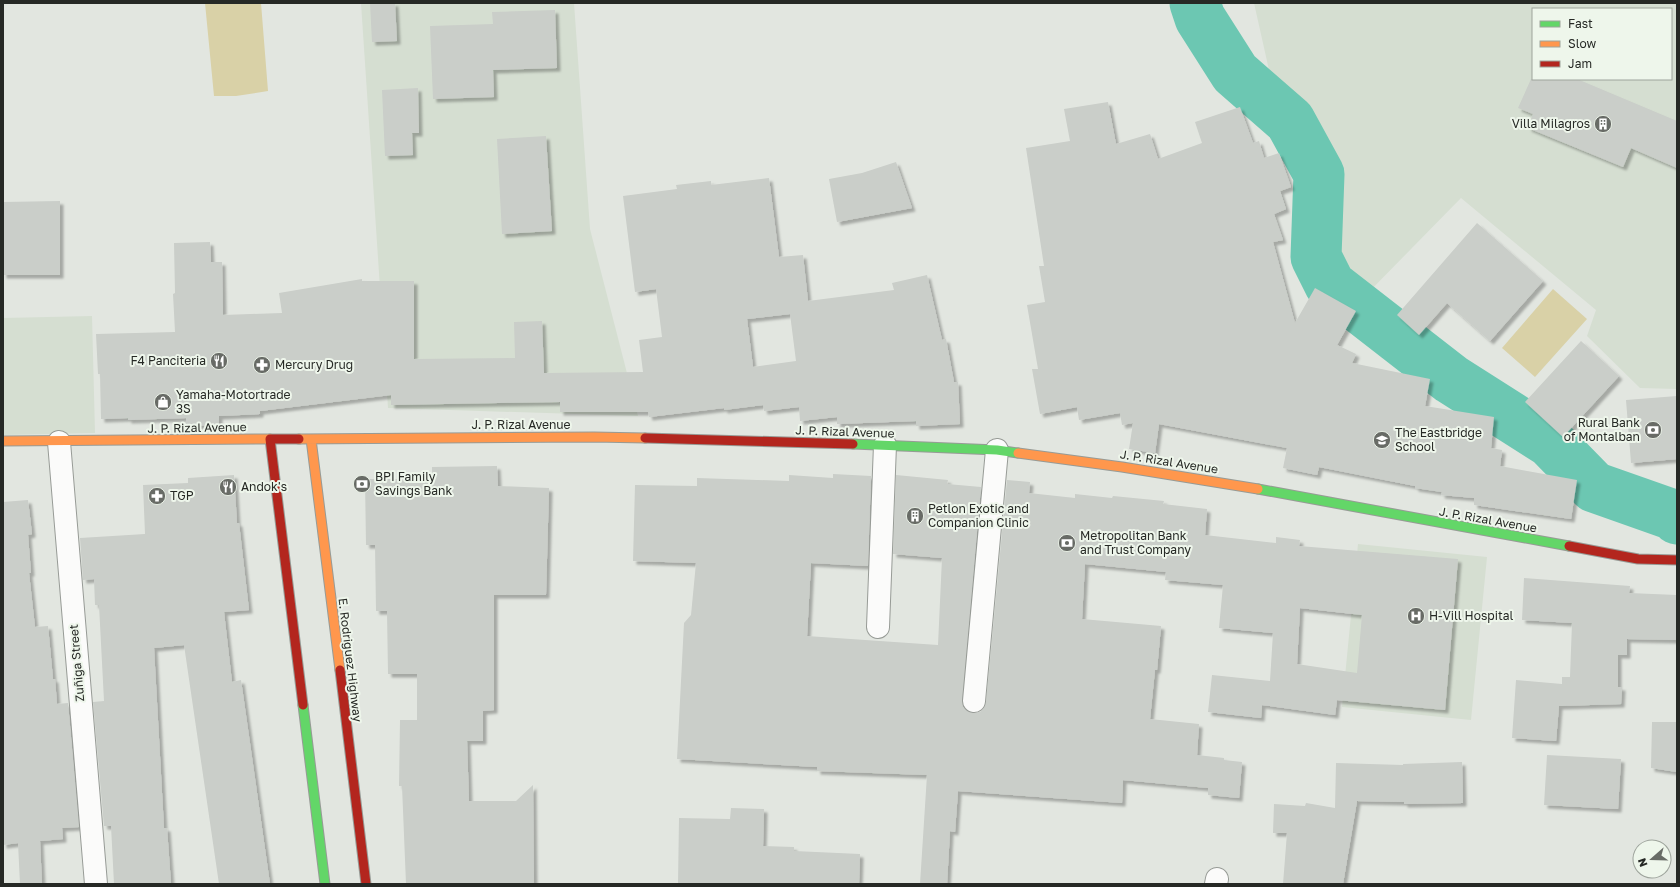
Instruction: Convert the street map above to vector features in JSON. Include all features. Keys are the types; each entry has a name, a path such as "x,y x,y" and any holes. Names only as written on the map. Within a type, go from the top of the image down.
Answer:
{"main road":[{"name":"J. P. Rizal Avenue","path":"3,442 311,438 594,437 885,445 996,450 1122,467 1224,483 1638,559 1677,560"},
{"name":"E. Rodriguez Highway","path":"311,438 366,884"},
{"path":"270,439 325,884"}],"street":[{"name":"Zuñiga Street","path":"59,442 96,884"},
{"path":"878,627 885,445"},
{"path":"974,701 996,450"}],"shaded area":[{"path":"205,3 261,3 268,91 236,96 214,96"},
{"path":"361,3 574,3 590,229 638,416 388,408"},
{"name":"Villa Milagros","path":"1254,3 1677,3 1677,389 1640,388 1587,336 1596,310 1461,198 1362,299 1322,257 1331,168 1269,70"},
{"path":"1553,289 1587,319 1535,377 1502,348"},
{"path":"92,316 95,433 3,435 3,318"},
{"path":"1624,495 1677,503 1677,524 1649,514 1616,514"},
{"name":"H-Vill Hospital","path":"1358,544 1487,557 1471,720 1342,707"}],"building":[{"path":"370,3 395,3 397,41 372,42"},
{"path":"555,10 557,68 493,70 494,97 433,99 430,26 493,24 492,12"},
{"name":"Villa Milagros","path":"1531,79 1579,80 1677,121 1677,168 1631,148 1623,167 1528,128 1533,114 1518,108"},
{"path":"418,88 419,133 412,133 413,155 385,156 382,90"},
{"path":"1108,102 1116,144 1150,134 1158,159 1202,143 1195,122 1240,107 1253,143 1259,141 1264,158 1279,153 1291,187 1280,191 1286,209 1274,214 1283,240 1273,242 1295,323 1315,288 1356,311 1337,345 1356,354 1352,363 1430,379 1425,406 1494,417 1491,448 1502,450 1500,466 1577,480 1571,519 1474,505 1474,498 1441,495 1442,492 1415,488 1415,486 1319,467 1317,475 1283,468 1287,448 1159,424 1155,453 1129,449 1133,423 1122,425 1120,413 1079,420 1077,407 1040,414 1032,369 1038,369 1027,305 1045,302 1039,266 1044,266 1026,148 1070,141 1064,109"},
{"path":"546,136 552,231 502,234 497,139"},
{"path":"896,162 912,208 837,222 829,179 862,173"},
{"path":"769,178 779,257 803,255 808,301 894,290 892,283 927,275 942,340 946,339 954,382 958,382 960,424 916,426 916,421 837,424 837,417 800,421 799,407 764,411 763,405 649,417 648,412 560,412 560,402 391,405 391,395 260,411 260,414 219,416 219,425 186,426 186,418 128,420 128,418 101,419 100,374 98,374 96,334 175,332 173,294 175,293 174,243 210,242 211,262 222,262 223,315 282,313 279,293 362,279 362,281 414,281 414,359 515,358 514,322 542,321 544,373 643,372 639,340 662,337 656,289 635,292 623,196 677,189 676,185 711,181 711,185","holes":["790,314 796,361 753,367 747,319"]},
{"path":"60,201 60,275 3,275 3,202"},
{"path":"1477,223 1543,281 1490,341 1447,303 1419,335 1397,315"},
{"path":"1581,341 1619,376 1563,437 1525,402"},
{"name":"Rural Bank of Montalban","path":"1677,396 1677,459 1631,463 1626,400"},
{"path":"497,466 498,486 549,488 546,595 494,595 494,710 483,711 483,741 467,741 469,801 516,801 533,785 534,884 406,884 402,786 399,786 400,720 417,720 417,674 388,674 387,611 376,611 375,545 366,545 365,479 432,479 432,467"},
{"path":"833,474 871,476 868,566 811,563 807,636 938,645 942,558 893,554 896,475 948,480 947,484 981,487 962,700 963,707 967,711 973,713 980,712 984,708 986,702 1007,480 1030,482 1029,493 1075,498 1075,494 1112,498 1113,496 1164,501 1163,504 1207,509 1205,535 1276,543 1276,537 1300,540 1299,546 1458,559 1445,710 1337,700 1335,715 1262,705 1261,718 1208,712 1212,675 1270,681 1273,633 1219,628 1223,585 1165,580 1166,572 1085,564 1082,619 1161,626 1150,719 1199,724 1197,755 1242,762 1239,798 1208,795 1208,788 1123,780 1122,803 958,791 955,832 950,831 947,884 920,884 927,775 817,771 817,767 677,759 684,623 691,615 696,563 633,561 635,485 697,486 697,478 789,481 789,475 833,478","holes":["1300,608 1362,615 1357,673 1297,664"]},
{"path":"234,475 237,523 239,523 249,610 224,612 232,682 241,680 270,884 219,884 184,645 154,648 164,828 167,828 171,884 114,884 111,826 104,826 93,702 104,701 99,605 95,605 94,579 83,580 80,538 145,534 143,485 188,483 188,478"},
{"path":"28,500 32,534 28,535 31,573 29,573 35,627 48,626 57,704 68,703 79,827 62,828 63,839 40,841 42,884 20,884 18,843 3,845 3,502"},
{"path":"1524,578 1630,586 1629,593 1677,595 1677,640 1627,639 1627,655 1618,655 1618,687 1622,687 1621,704 1559,706 1556,741 1512,738 1516,680 1562,684 1562,677 1570,677 1572,623 1522,620"},
{"path":"1652,722 1677,722 1677,772 1651,768"},
{"path":"1547,755 1621,759 1618,809 1544,805"},
{"path":"1462,762 1463,803 1404,804 1404,802 1357,801 1343,884 1283,884 1287,833 1273,833 1274,804 1305,806 1306,803 1335,808 1336,763 1403,765"},
{"path":"731,808 764,809 763,846 794,847 794,851 860,854 859,884 678,884 679,818 730,819"}],"waterway":[{"path":"1195,3 1200,18 1235,73 1290,121 1319,174 1316,257 1330,285 1451,379 1550,442 1594,487 1676,516 1677,519"}],"traffic: fast":[{"path":"853,444 997,450 1018,453"},
{"path":"1258,489 1569,546"},
{"path":"303,705 325,884"}],"traffic: slow":[{"path":"299,439 645,438"},
{"path":"3,441 270,439"},
{"path":"311,439 340,670"},
{"path":"1018,453 1122,467 1258,489"}],"traffic: jam":[{"path":"645,438 853,444"},
{"path":"299,439 270,439 303,705"},
{"path":"1569,546 1638,559 1677,560"},
{"path":"340,670 366,884"}],"place":[{"name":"Villa Milagros","path":"1603,124"},
{"name":"F4 Panciteria","path":"219,361"},
{"name":"Mercury Drug","path":"262,365"},
{"name":"Yamaha-Motortrade 3S","path":"163,402"},
{"name":"Rural Bank of Montalban","path":"1653,430"},
{"name":"The Eastbridge School","path":"1382,440"},
{"name":"BPI Family Savings Bank","path":"362,484"},
{"name":"Andok's","path":"228,487"},
{"name":"TGP","path":"157,496"},
{"name":"Petlon Exotic and Companion Clinic","path":"915,516"},
{"name":"Metropolitan Bank and Trust Company","path":"1067,543"},
{"name":"H-Vill Hospital","path":"1416,616"}]}
